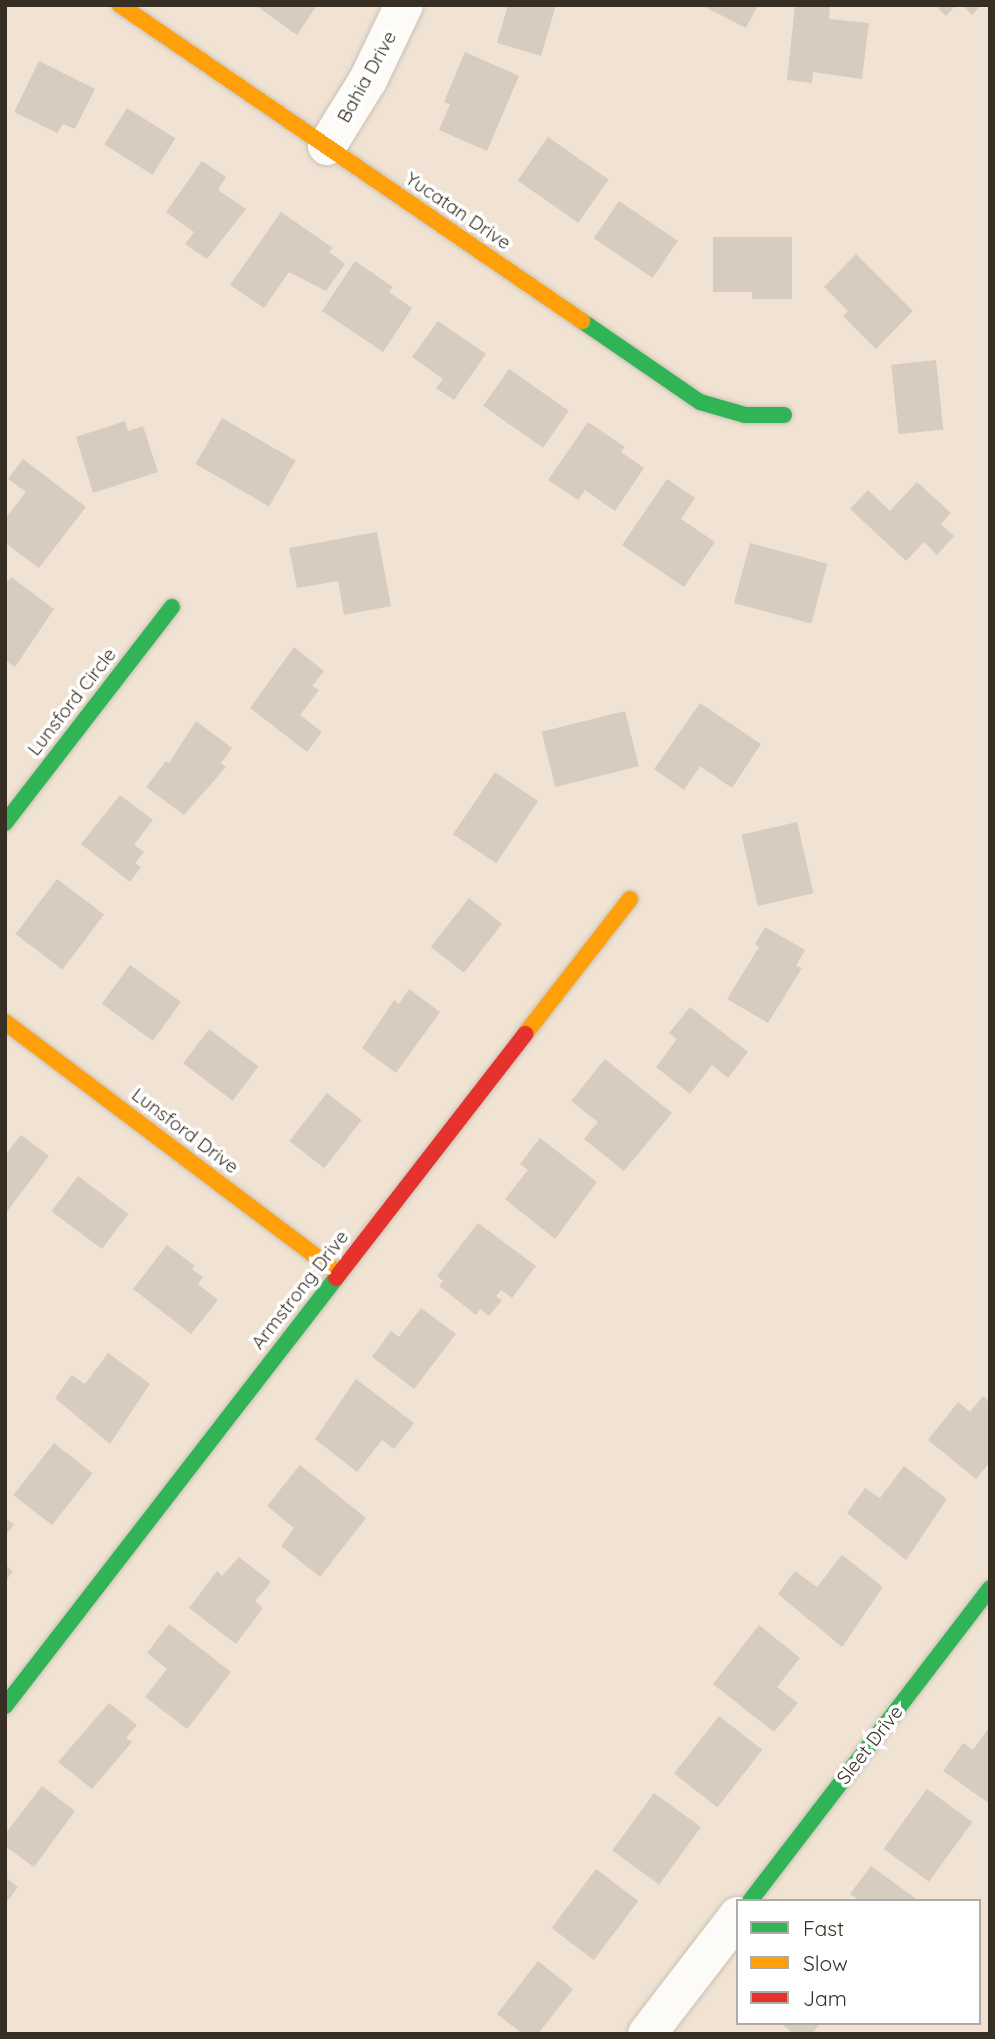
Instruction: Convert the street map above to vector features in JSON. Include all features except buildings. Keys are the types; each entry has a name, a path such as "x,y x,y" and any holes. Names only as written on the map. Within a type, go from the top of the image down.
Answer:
{"street":[{"name":"Yucatan Drive","path":"120,5 700,402 745,415 784,415"},
{"name":"Bahia Drive","path":"327,146 368,80 404,5"},
{"name":"Lunsford Circle","path":"5,823 172,607"},
{"name":"Armstrong Drive","path":"5,1706 630,899"},
{"name":"Lunsford Drive","path":"5,1022 339,1274"},
{"name":"Sleet Drive","path":"752,1899 990,1588"},
{"path":"647,2034 736,1919"}],"traffic: fast":[{"path":"582,321 700,402 745,415 784,415"},
{"path":"5,823 172,607"},
{"path":"5,1706 336,1278"},
{"path":"752,1899 990,1588"}],"traffic: slow":[{"path":"120,5 582,321"},
{"path":"525,1034 630,899"},
{"path":"5,1022 339,1274"}],"traffic: jam":[{"path":"336,1278 525,1034"}]}
